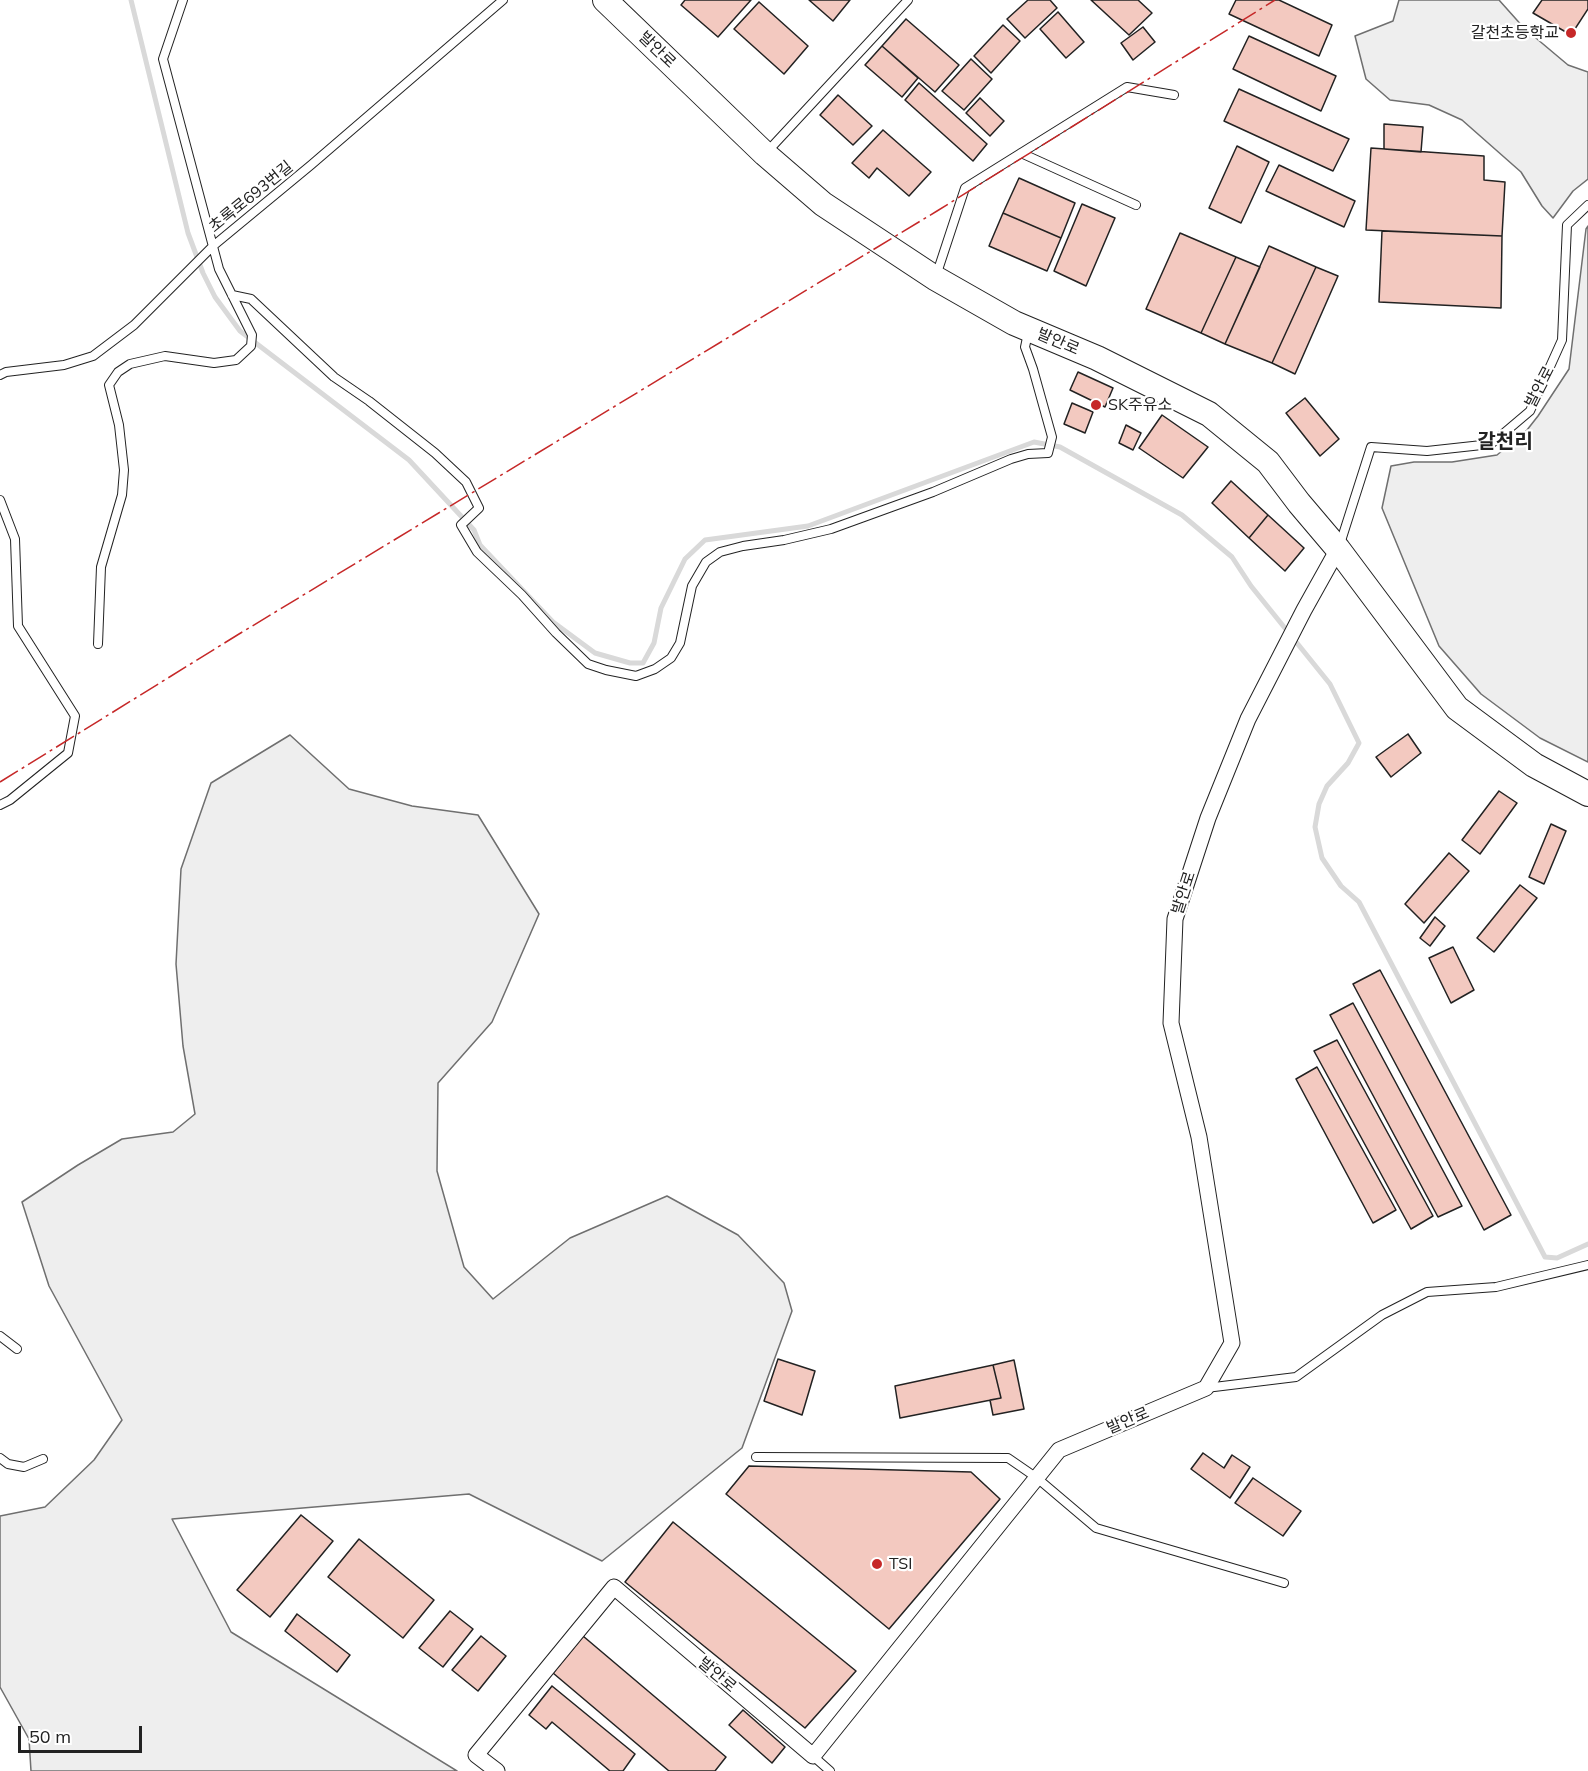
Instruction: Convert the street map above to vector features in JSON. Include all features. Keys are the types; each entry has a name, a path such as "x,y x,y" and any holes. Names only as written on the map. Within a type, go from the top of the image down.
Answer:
{"main road":[{"name":"발안로","path":"605,0 765,154 823,204 935,278 1014,323 1097,358 1209,414 1268,462 1338,549 1458,708 1534,765 1588,794"}],"street":[{"name":"발안로","path":"497,1771 476,1755 614,1587 813,1756 1059,1450 1206,1388 1232,1343 1199,1137 1171,1023 1174,919 1208,818 1248,719 1338,549"}],"lane":[{"path":"98,644 101,567 122,495 124,470 118,425 109,385 118,372 130,364 165,356 214,363 236,360 251,346 252,335 219,269 163,59 183,0"},
{"name":"초록로693번길","path":"0,375 6,372 63,365 93,357 134,325 213,246 503,0"},
{"path":"765,154 908,0"},
{"path":"935,278 965,188 1127,87 1174,95"},
{"path":"1022,153 1136,205"},
{"name":"발안로","path":"1338,549 1371,447 1427,451 1491,444 1530,411 1562,340 1568,225 1588,205"},
{"path":"232,295 251,299 334,377 369,401 435,453 466,482 479,508 461,525 477,552 588,664 636,676 655,669 671,658 680,643 692,585 706,562 720,552 831,529 933,492 1011,459 1028,454 1048,453 1052,437 1025,347 1029,329"},
{"path":"0,500 15,539 18,626 75,716 68,753 10,800 0,805"},
{"path":"1206,1388 1296,1377 1382,1315 1427,1292 1496,1287 1588,1265"},
{"path":"0,1336 17,1349"},
{"path":"756,1456 1008,1458 1037,1478 1096,1528 1284,1583"},
{"path":"0,1458 8,1464 24,1467 44,1459"},
{"path":"813,1756 830,1771"}],"shaded area":[{"path":"1399,0 1499,0 1524,28 1568,65 1588,72 1588,179 1573,191 1553,218 1542,206 1521,172 1462,120 1429,105 1390,100 1366,79 1355,36 1393,21"},
{"path":"1588,226 1588,762 1540,738 1481,694 1439,646 1382,508 1391,466 1414,462 1452,462 1497,455 1527,430 1538,416 1569,369"},
{"path":"290,735 349,789 412,806 478,815 539,914 492,1022 438,1083 437,1171 464,1267 493,1299 570,1238 667,1196 738,1235 784,1283 792,1311 742,1448 602,1561 469,1494 172,1519 231,1632 457,1771 31,1771 29,1739 0,1687 0,1516 45,1507 94,1460 122,1420 49,1286 22,1202 122,1139 173,1132 195,1114 183,1046 176,964 181,869 211,783"}],"building":[{"path":"685,0 751,0 718,37 681,5"},
{"path":"809,0 850,0 833,21"},
{"path":"1028,0 1050,0 1057,8 1025,38 1007,19"},
{"path":"1091,0 1138,0 1152,13 1129,35"},
{"path":"1236,0 1279,0 1332,25 1319,56 1229,14"},
{"path":"1542,0 1588,0 1588,9 1571,35 1533,13"},
{"path":"759,2 808,46 784,74 734,29"},
{"path":"1058,12 1084,42 1066,58 1040,29"},
{"path":"906,19 959,65 935,92 882,46"},
{"path":"1003,25 1020,41 991,73 974,56"},
{"path":"1143,27 1155,42 1133,60 1121,43"},
{"path":"1249,36 1336,76 1321,111 1233,69"},
{"path":"882,46 918,78 902,97 865,65"},
{"path":"971,59 992,79 964,110 942,91"},
{"path":"919,83 987,144 973,161 905,100"},
{"path":"1239,89 1349,139 1333,171 1224,121"},
{"path":"838,95 872,126 853,145 820,115"},
{"path":"980,98 1004,121 990,136 966,113"},
{"path":"1384,124 1423,127 1421,152 1384,149"},
{"path":"883,130 931,172 909,196 877,168 869,178 852,163"},
{"path":"1237,146 1269,162 1241,223 1209,208"},
{"path":"1371,148 1484,156 1484,180 1505,182 1502,236 1366,230"},
{"path":"1279,165 1355,201 1344,227 1266,191"},
{"path":"1019,178 1075,203 1061,238 1003,213"},
{"path":"1082,204 1115,218 1086,286 1054,271"},
{"path":"1003,213 1061,238 1047,271 989,246"},
{"path":"1382,231 1502,236 1501,308 1379,302"},
{"path":"1180,233 1236,257 1201,333 1146,309"},
{"path":"1269,246 1316,267 1272,363 1225,344"},
{"path":"1236,257 1260,267 1225,344 1201,333"},
{"path":"1316,267 1338,276 1295,374 1272,363"},
{"path":"1078,372 1113,388 1105,407 1070,390"},
{"path":"1305,398 1339,439 1320,456 1286,413"},
{"path":"1072,403 1093,412 1085,433 1064,424"},
{"path":"1162,415 1208,447 1183,478 1139,448"},
{"path":"1126,425 1141,433 1133,450 1119,443"},
{"path":"1231,481 1268,515 1249,538 1212,503"},
{"path":"1268,515 1304,548 1285,571 1249,538"},
{"path":"1408,734 1421,753 1391,777 1376,757"},
{"path":"1499,791 1517,803 1480,854 1462,840"},
{"path":"1551,824 1566,831 1544,884 1529,877"},
{"path":"1449,853 1469,871 1424,923 1405,904"},
{"path":"1520,885 1537,898 1494,952 1477,938"},
{"path":"1435,917 1445,926 1430,946 1420,938"},
{"path":"1453,947 1474,990 1451,1003 1429,958"},
{"path":"1380,970 1511,1215 1484,1230 1353,984"},
{"path":"1353,1003 1462,1206 1438,1217 1330,1015"},
{"path":"1337,1040 1433,1216 1411,1229 1314,1051"},
{"path":"1317,1067 1396,1210 1373,1223 1296,1079"},
{"path":"778,1359 815,1371 802,1415 764,1401"},
{"path":"1014,1360 1024,1409 993,1415 990,1400 1001,1398 993,1365"},
{"path":"993,1365 1001,1398 900,1418 895,1386"},
{"path":"1203,1453 1224,1468 1232,1455 1250,1467 1230,1498 1191,1469"},
{"name":"TSI","path":"749,1466 971,1472 1000,1499 889,1629 726,1494"},
{"path":"1253,1478 1301,1511 1283,1536 1235,1503"},
{"path":"301,1515 333,1541 270,1617 237,1590"},
{"path":"673,1522 856,1671 805,1728 625,1582"},
{"path":"359,1539 434,1600 403,1638 328,1577"},
{"path":"450,1611 473,1629 443,1667 419,1648"},
{"path":"297,1614 350,1655 337,1672 285,1631"},
{"path":"481,1636 506,1656 478,1691 452,1670"},
{"path":"583,1636 726,1757 715,1771 669,1771 553,1673"},
{"path":"552,1686 635,1754 623,1771 610,1771 552,1722 546,1729 529,1715"},
{"path":"743,1710 785,1747 772,1763 729,1725"}],"waterway":[{"path":"131,0 188,233 215,297 240,331 409,460 474,530 480,545 553,622 595,653 630,663 643,663 654,643 661,608 685,559 705,540 808,526 1034,442 1060,447 1182,515 1232,557 1251,586 1330,684 1359,743 1348,763 1327,786 1319,804 1315,827 1322,858 1341,886 1359,902 1545,1257 1557,1258 1588,1244"}],"power":[{"path":"0,782 239,634 937,211 1275,0"}],"place":[{"name":"갈천초등학교","path":"1571,33"},
{"name":"SK주유소","path":"1096,405"},
{"name":"TSI","path":"877,1564"}],"district":[{"name":"갈천리","path":"1505,442"}]}
